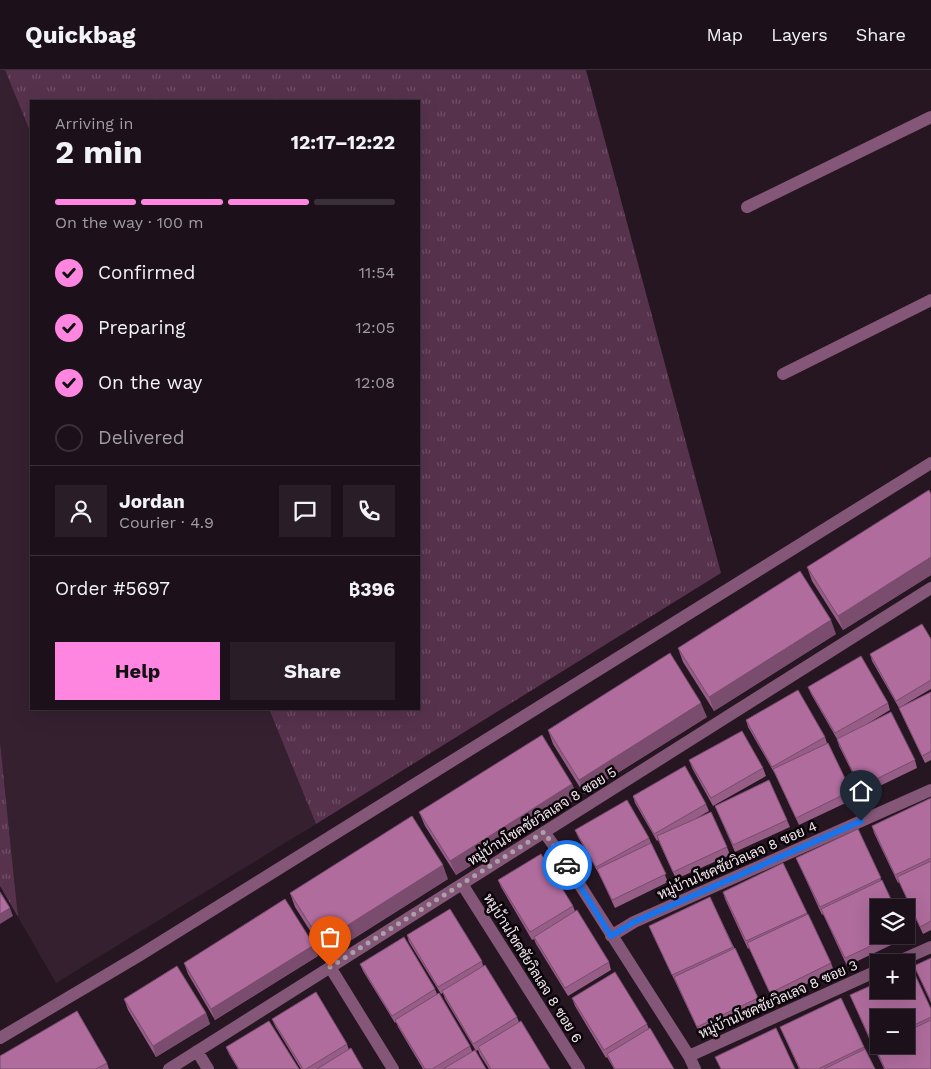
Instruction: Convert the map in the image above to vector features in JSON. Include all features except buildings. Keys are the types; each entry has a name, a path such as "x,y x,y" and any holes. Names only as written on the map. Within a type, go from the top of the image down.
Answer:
{"street":[{"path":"747,207 931,117"},
{"path":"783,374 931,300"},
{"path":"0,1038 140,955 931,463"},
{"name":"หมู่บ้านโชคชัยวิลเลจ 8 ซอย 5","path":"169,1069 931,588"},
{"name":"หมู่บ้านโชคชัยวิลเลจ 8 ซอย 4","path":"611,936 634,922 931,790"},
{"path":"544,832 562,857 689,1056 695,1069"},
{"name":"หมู่บ้านโชคชัยวิลเลจ 8 ซอย 6","path":"462,884 579,1069"},
{"path":"915,954 931,947"},
{"path":"330,967 393,1069"},
{"name":"หมู่บ้านโชคชัยวิลเลจ 8 ซอย 3","path":"689,1056 870,974"},
{"path":"197,1051 208,1069"}],"shaded area":[{"path":"0,70 5,70 30,132 30,710 269,710 316,824 56,983 18,917 0,742"}],"green space":[{"path":"5,70 586,70 721,573 316,824 269,710 420,710 420,100 30,100 30,132"},
{"path":"0,742 18,917 0,886"}],"way so far":[{"path":"330,967 544,832 567,865"}],"route":[{"path":"567,865 611,936 634,922 861,821"}]}
